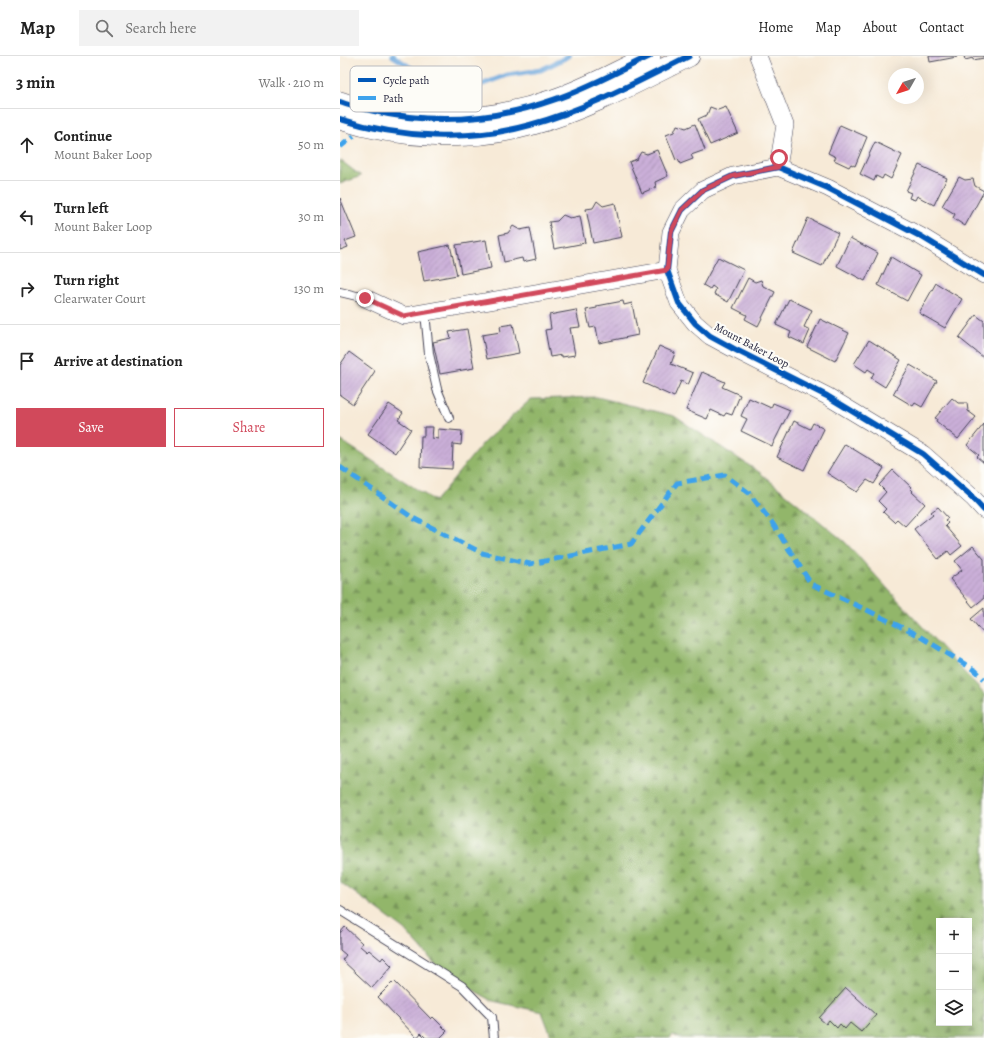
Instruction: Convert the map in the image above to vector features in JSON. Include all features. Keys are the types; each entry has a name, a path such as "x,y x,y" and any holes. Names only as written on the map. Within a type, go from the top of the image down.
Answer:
{"street":[{"path":"378,112 419,119 458,120 494,116 527,109 554,100 593,84 650,56"},
{"path":"340,119 356,125 389,132 426,136 463,136 496,132 529,126 590,103 689,56"},
{"path":"758,56 785,125 778,167 828,188 922,237 984,275"},
{"path":"340,102 350,105"},
{"name":"Mount Baker Loop","path":"778,167 733,176 703,190 682,210 671,232 667,270 679,303 695,323 710,336 826,396 923,454 973,498 984,510"},
{"path":"365,298 404,316 667,270"}],"lane":[{"path":"340,292 365,298"},
{"path":"425,312 429,354 437,389 449,418"},
{"path":"340,910 462,986 492,1017 494,1038"}],"green space":[{"path":"340,160 361,176 340,184"},
{"path":"597,397 674,416 759,472 845,542 984,694 984,1038 680,1038 673,1035 670,1038 552,1038 542,1012 493,1001 443,973 405,930 340,882 340,440 435,501 483,443 531,399"}],"building":[{"path":"929,56 956,56 957,57 930,62"},
{"path":"964,56 984,56 984,58 965,60"},
{"path":"710,107 718,110 726,107 738,133 710,145 698,119 707,115"},
{"path":"695,124 705,150 691,155 693,159 680,164 678,159 676,160 666,135 674,132 677,125 686,128"},
{"path":"840,125 867,137 855,166 851,164 849,167 834,160 836,157 828,153"},
{"path":"875,142 902,155 891,179 884,175 882,179 876,176 874,181 860,174"},
{"path":"657,150 668,176 655,182 656,187 642,193 629,162 637,159 641,152 647,154"},
{"path":"919,165 947,178 934,205 917,196 915,200 909,198 911,193 906,191"},
{"path":"959,177 965,180 973,179 975,186 984,191 965,226 953,218 955,214 942,206"},
{"path":"340,198 356,237 345,241 348,247 340,250"},
{"path":"597,201 603,206 615,203 622,237 593,243 586,209 593,208"},
{"path":"563,215 570,218 580,216 585,243 554,249 549,222 557,221"},
{"path":"808,218 838,233 822,266 793,253"},
{"path":"513,226 520,230 530,228 536,259 523,262 522,258 504,262 499,235 508,233"},
{"path":"850,238 878,253 865,281 837,266"},
{"path":"486,240 491,268 461,274 456,245"},
{"path":"450,245 457,275 424,281 418,252"},
{"path":"718,257 744,270 728,302 714,294 716,289 712,286 710,289 703,285"},
{"path":"891,257 921,275 907,301 878,285"},
{"path":"748,278 755,282 761,280 763,286 775,292 758,326 745,319 747,315 733,308"},
{"path":"936,283 962,299 945,328 919,313"},
{"path":"789,299 812,310 804,327 810,330 804,344 789,337 791,332 776,325"},
{"path":"623,301 624,305 632,303 638,335 599,343 596,327 590,328 586,310 597,308 597,306"},
{"path":"576,310 580,327 570,328 575,355 550,357 545,330 551,329 549,315"},
{"path":"976,315 984,321 984,358 959,338"},
{"path":"820,319 849,333 835,361 807,347"},
{"path":"513,324 519,353 487,359 482,335 501,332 500,326"},
{"path":"467,329 474,368 440,374 433,342 451,338 449,332"},
{"path":"869,340 901,360 885,387 871,378 874,373 868,369 866,372 854,364"},
{"path":"659,346 675,353 671,364 693,373 688,385 681,381 674,397 643,383"},
{"path":"349,352 375,371 353,404 340,395 340,365"},
{"path":"910,365 937,381 922,407 915,403 913,406 893,394"},
{"path":"702,372 725,382 722,387 740,395 732,415 726,413 724,416 711,410 707,419 686,410"},
{"path":"749,398 771,408 773,403 790,410 772,446 741,431 747,419 741,416"},
{"path":"952,398 958,403 967,403 968,411 976,417 958,439 936,421 937,419 935,418"},
{"path":"389,404 403,413 398,420 411,429 395,453 368,434"},
{"path":"794,421 810,429 813,423 824,429 804,470 777,457"},
{"path":"984,424 984,463 977,457 979,455 967,445"},
{"path":"424,427 433,427 432,438 438,439 438,429 462,431 461,445 453,444 452,469 420,467 421,436 424,436"},
{"path":"845,444 884,468 874,484 867,480 857,492 827,473"},
{"path":"893,470 911,487 912,492 925,504 905,526 897,519 894,522 883,512 886,509 878,501 886,492 879,485"},
{"path":"938,507 948,518 945,520 948,523 945,526 962,546 951,555 948,551 938,559 914,529 933,514 931,512"},
{"path":"973,546 984,559 984,598 973,607 950,579 962,570 955,561"},
{"path":"984,608 984,634 971,619"},
{"path":"345,927 362,943 360,946 367,952 369,950 381,960 383,957 392,966 372,988 342,960 346,955 340,950 340,933"},
{"path":"394,981 431,1019 433,1017 447,1031 440,1038 426,1038 421,1033 417,1038 378,997"},
{"path":"846,988 876,1015 861,1032 850,1023 845,1029 840,1024 837,1028 829,1020 826,1024 819,1018"}],"waterway":[{"path":"393,56 408,66"},
{"path":"482,84 507,75 541,70 569,56"}],"marked path":[{"path":"340,147 354,136"},
{"path":"340,467 413,518 482,553 530,564 631,544 677,483 725,475 749,493 773,524 811,584 919,636 976,671 984,679"}],"cycle path":[{"path":"380,112 416,118 439,119 508,113 566,96 650,56"},
{"path":"340,119 386,130 435,136 459,136 507,130 530,125 571,112 689,56"},
{"path":"340,102 350,106"},
{"path":"984,275 922,237 828,188 778,167 733,176 703,190 682,210 671,232 667,270 679,303 695,323 710,336 827,396 923,454 973,498 984,510"}],"route":[{"path":"365,298 404,316 667,270 671,232 682,210 703,190 733,176 778,167 779,158"}]}
